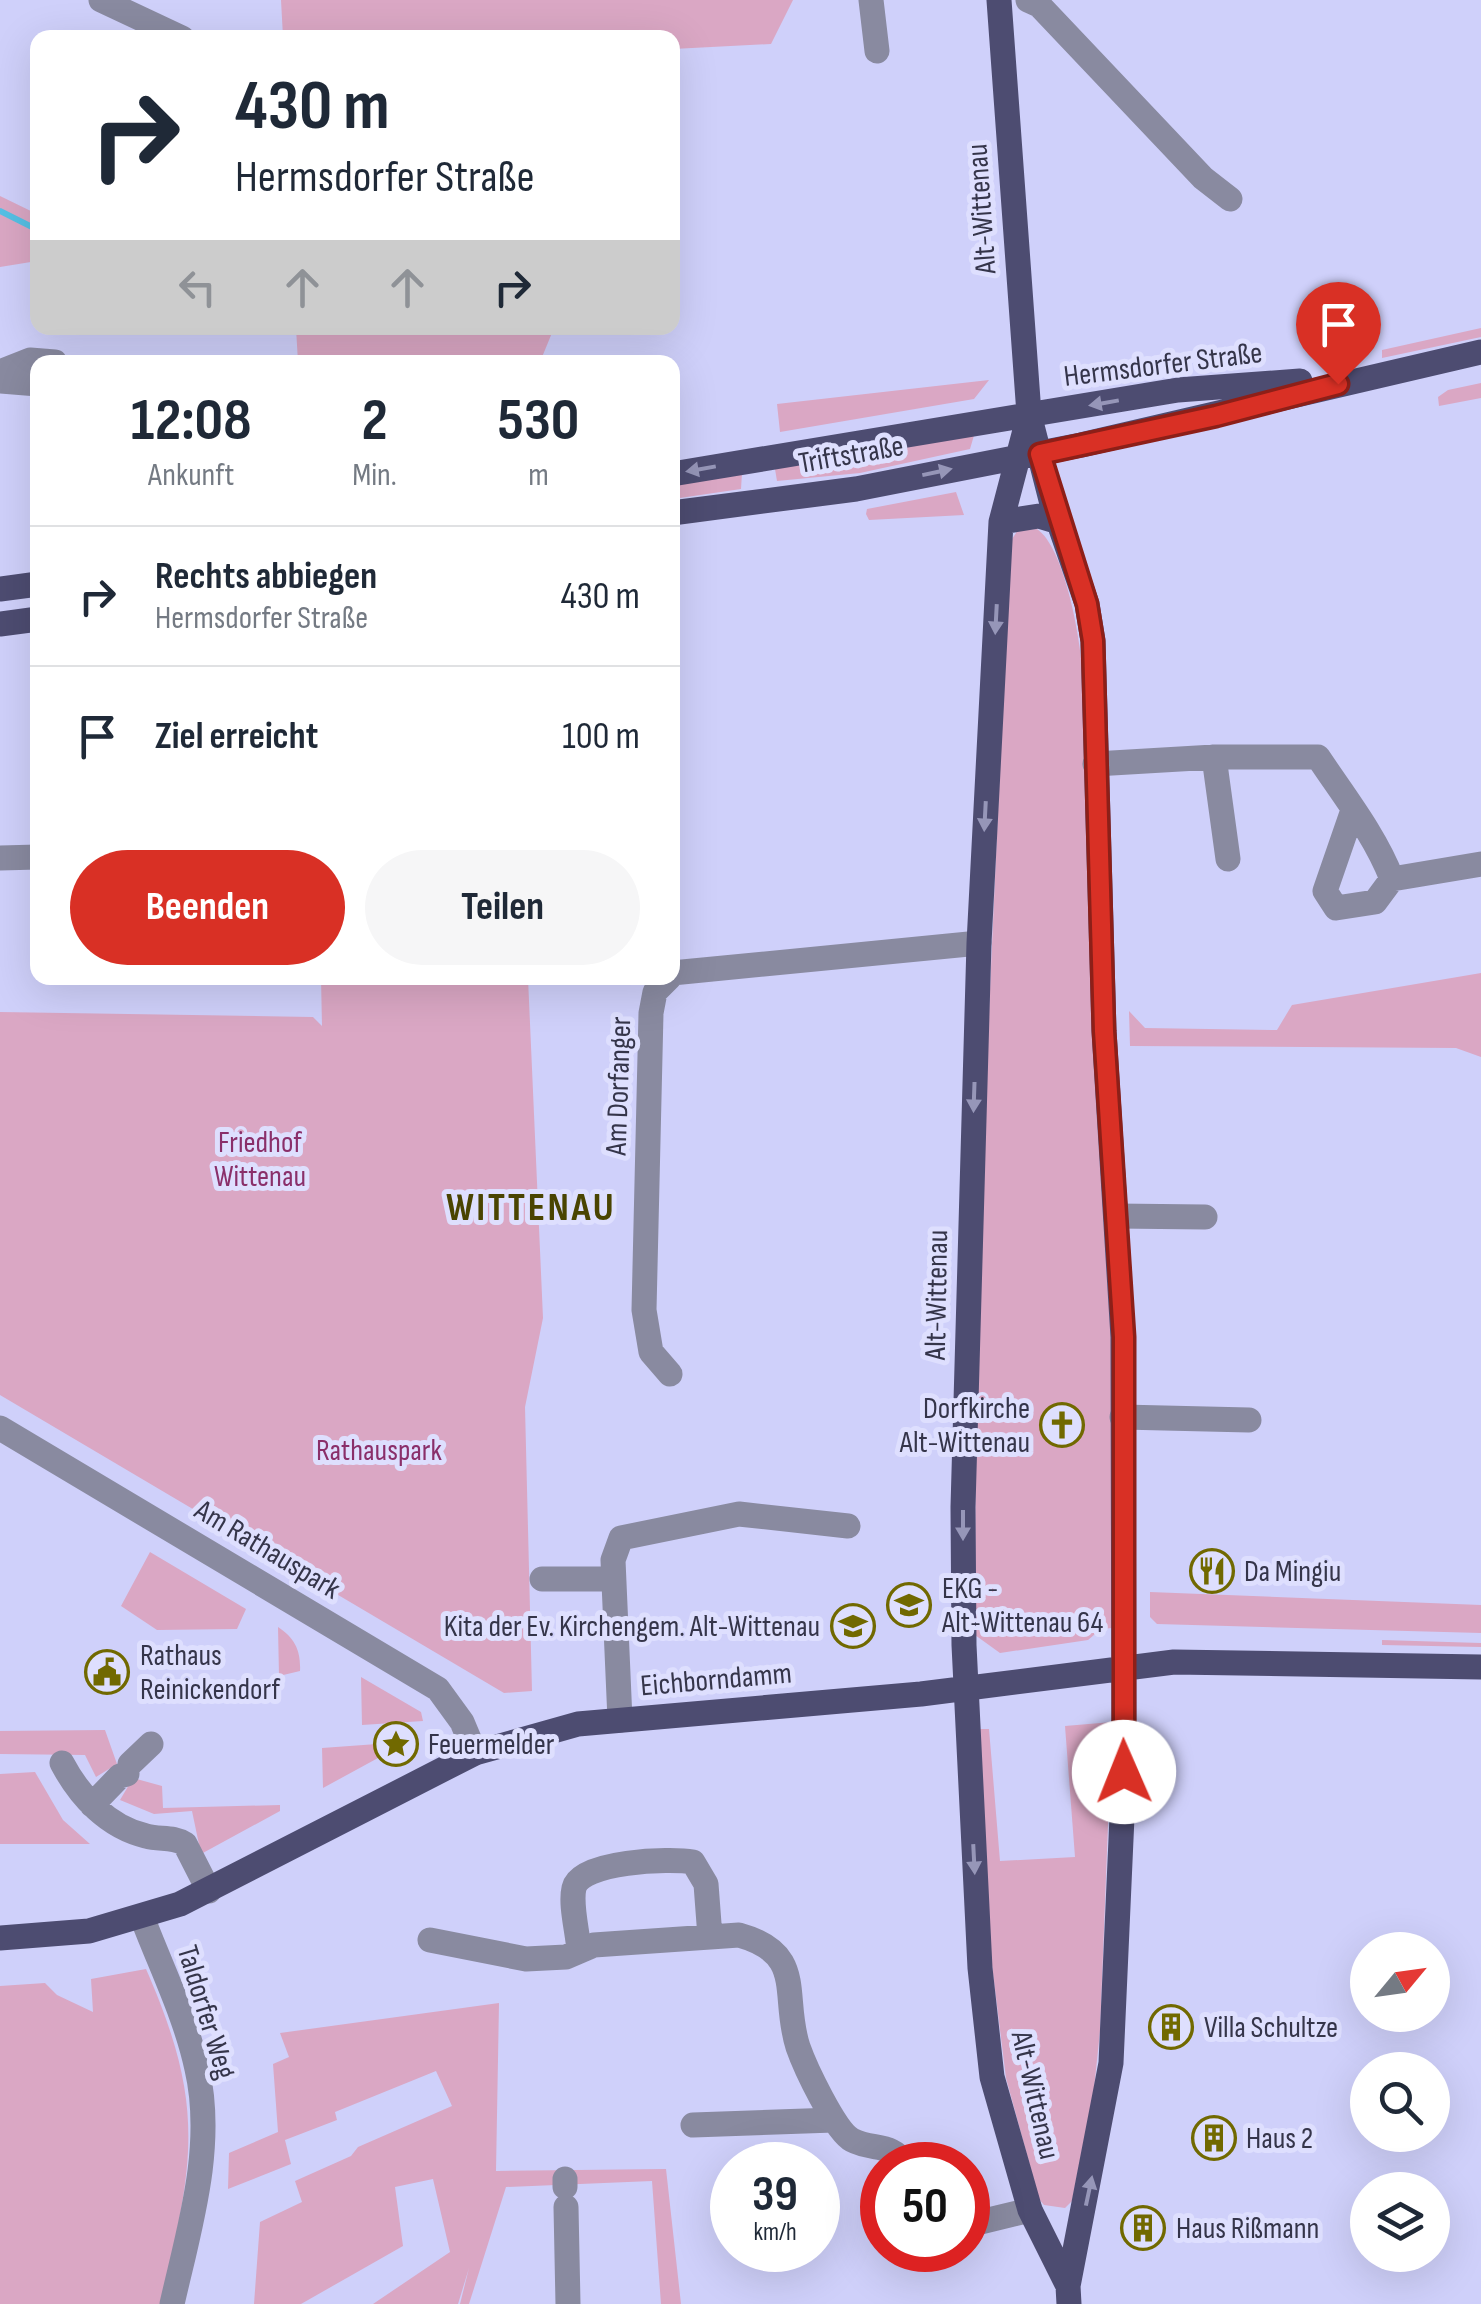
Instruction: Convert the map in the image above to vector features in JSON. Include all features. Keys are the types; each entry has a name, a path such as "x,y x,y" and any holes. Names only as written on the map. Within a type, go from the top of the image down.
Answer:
{"main road":[{"name":"Alt-Wittenau","path":"999,0 1029,455 1001,522 978,943 963,1508 965,1688 980,1968 992,2077 1030,2210 1068,2295"},
{"name":"Hermsdorfer Straße","path":"1029,455 1216,416 1481,352"},
{"name":"Hermsdorfer Straße","path":"1029,414 1178,390 1365,377"},
{"name":"Triftstraße","path":"680,473 1029,414"},
{"name":"Alt-Wittenau","path":"1029,455 1059,522 1087,604 1093,641 1124,1337 1124,1772 1111,2063 1068,2295"},
{"name":"Triftstraße","path":"680,511 762,502 1029,455"},
{"path":"756,459 762,502"},
{"path":"1001,522 1039,516 1059,522"},
{"path":"0,589 30,585"},
{"path":"0,624 30,620"},
{"name":"Eichborndamm","path":"0,1938 79,1932 142,1917 209,1891 475,1753 543,1731 620,1720 965,1688 1122,1666 1217,1662 1481,1667"}],"street":[{"path":"102,0 165,30"},
{"path":"871,0 877,51"},
{"path":"1028,0 1040,5 1202,178 1230,199"},
{"path":"0,372 30,360"},
{"path":"0,380 30,383"},
{"path":"1096,764 1214,757 1318,757 1392,879"},
{"path":"1214,757 1228,860"},
{"path":"1353,810 1327,880 1328,899 1336,908 1361,908 1375,902 1392,879 1481,864"},
{"path":"0,858 30,857"},
{"name":"Am Dorfanger","path":"680,967 978,943"},
{"name":"Am Dorfanger","path":"660,985 652,1013 644,1310 650,1352 670,1374"},
{"path":"1116,1216 1205,1217"},
{"path":"1122,1417 1249,1420"},
{"name":"Am Rathauspark","path":"0,1428 438,1689 462,1722 475,1753"},
{"path":"620,1720 614,1548 626,1536 739,1514 848,1526"},
{"path":"542,1579 613,1579"},
{"path":"92,1805 151,1744"},
{"path":"62,1763 92,1805 134,1833 186,1844 209,1891"},
{"path":"580,1951 574,1889 580,1877 595,1868 693,1862 706,1884 710,1937"},
{"name":"Taldorfer Weg","path":"142,1917 192,2050 200,2086 199,2188 172,2304"},
{"path":"430,1940 526,1960 566,1958 594,1945 739,1935 762,1942 780,1958 798,2046 834,2120 848,2138 864,2142"},
{"path":"694,2125 834,2120"},
{"path":"565,2191 568,2304"},
{"path":"990,2220 1030,2210"}],"green space":[{"path":"281,0 793,0 771,44 680,49 680,30 283,30"},
{"path":"0,196 30,211 30,262 0,267"},
{"path":"1481,328 1481,337 1382,358 1382,350"},
{"path":"296,335 551,335 543,355 298,355"},
{"path":"989,380 974,399 780,432 777,404"},
{"path":"1481,383 1481,398 1439,406 1438,397 1448,390"},
{"path":"975,432 970,449 860,473 777,481 775,469"},
{"path":"742,473 741,489 680,498 680,483"},
{"path":"956,492 964,515 869,520 866,514 867,509"},
{"path":"1037,529 1047,539 1063,572 1082,668 1113,1364 1112,1628 1101,1629 1088,1640 1000,1653 975,1635 976,1304 1010,542 1018,530"},
{"path":"1481,973 1481,1057 1456,1048 1130,1046 1129,1011 1145,1028 1277,1030 1292,1005"},
{"path":"321,985 528,985 543,1318 525,1407 532,1691 504,1693 0,1395 0,1012 313,1017 322,1026"},
{"path":"150,1552 246,1609 237,1629 157,1630 121,1606"},
{"path":"1150,1592 1481,1605 1481,1633 1157,1624 1150,1617"},
{"path":"278,1627 296,1646 300,1671 279,1676"},
{"path":"1382,1640 1481,1643 1481,1647 1382,1645"},
{"path":"361,1677 421,1712 423,1721 362,1725"},
{"path":"1112,1722 1100,2031 1094,2089 1072,2201 1065,2208 1044,2205 1039,2199 1006,2078 991,1957 979,1729 989,1729 1000,1861 1075,1857 1065,1726"},
{"path":"105,1730 117,1764 96,1777 85,1755 0,1754 0,1731"},
{"path":"391,1743 400,1746 323,1788 322,1748"},
{"path":"35,1772 63,1820 90,1844 0,1844 0,1774"},
{"path":"133,1778 162,1786 163,1808 280,1805 280,1811 201,1854 192,1811 154,1814 120,1800"},
{"path":"146,1969 179,2060 188,2135 181,2211 161,2304 0,2304 0,1986 45,1983 57,1995 93,2012 91,1979"},
{"path":"499,2003 496,2171 666,2169 681,2304 661,2304 652,2181 506,2187 469,2304 460,2304 469,2268 458,2304 373,2304 450,2252 433,2179 395,2187 403,2246 301,2304 254,2304 260,2222 302,2202 295,2181 351,2156 358,2147 452,2106 436,2071 335,2112 337,2120 285,2140 291,2164 228,2189 229,2153 278,2132 273,2064 289,2057 280,2033"}],"waterway":[{"path":"0,211 30,226"}],"place":[{"name":"Dorfkirche Alt-Wittenau","path":"1062,1425"},
{"name":"Da Mingiu","path":"1212,1571"},
{"name":"EKG - Alt-Wittenau 64","path":"909,1605"},
{"name":"Kita der Ev. Kirchengem. Alt-Wittenau","path":"853,1626"},
{"name":"Rathaus Reinickendorf","path":"107,1672"},
{"name":"Feuermelder","path":"396,1744"},
{"name":"Villa Schultze","path":"1171,2027"},
{"name":"Haus 2","path":"1214,2138"},
{"name":"Haus Rißmann","path":"1143,2228"}],"district":[{"name":"WITTENAU","path":"531,1206"}],"route":[{"path":"1124,1772 1124,1337 1104,1031 1093,641 1087,604 1051,500 1040,454 1216,416 1338,384"}],"park label":[{"name":"Friedhof Wittenau","path":"260,1159"},
{"name":"Rathauspark","path":"379,1450"}]}
